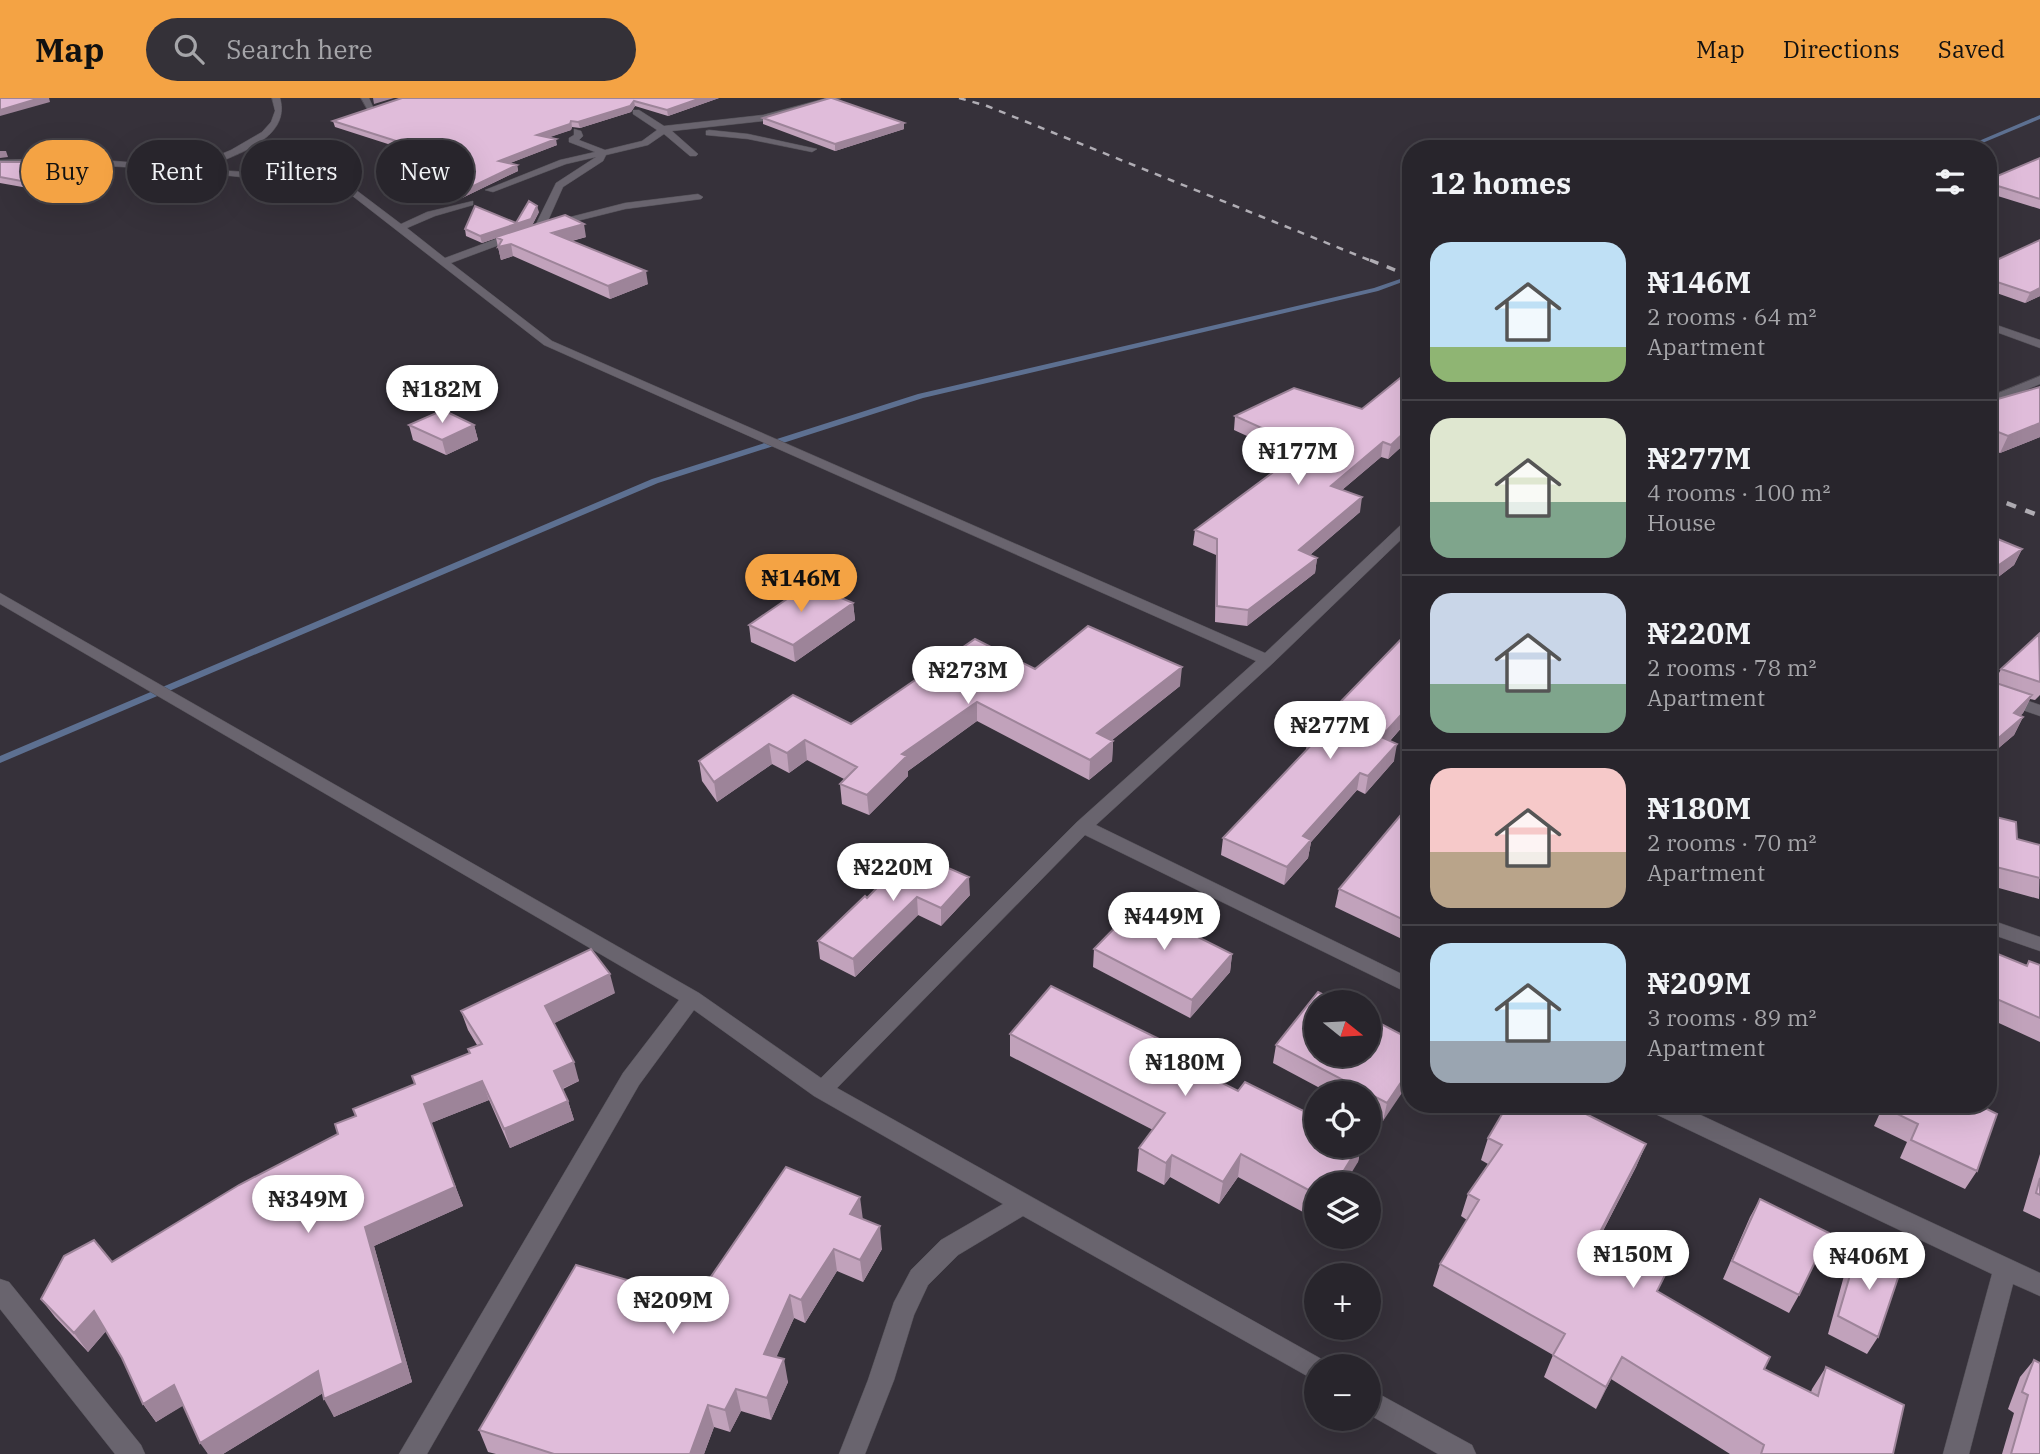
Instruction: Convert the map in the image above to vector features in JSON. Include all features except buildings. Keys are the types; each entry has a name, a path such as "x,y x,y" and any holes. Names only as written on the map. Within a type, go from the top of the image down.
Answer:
{"street":[{"path":"227,153 266,135 280,113 276,98"},
{"path":"365,98 372,111"},
{"path":"490,190 543,168 645,143 664,129 763,118 837,98"},
{"path":"636,112 678,136 693,154"},
{"path":"577,131 579,136 572,140 603,152"},
{"path":"678,136 715,133 765,138 791,147 812,149"},
{"path":"539,228 559,185 590,168 603,152"},
{"path":"0,163 76,161 127,165"},
{"path":"227,173 261,176 353,192 548,343 1267,660"},
{"path":"443,262 539,228 625,206 698,197"},
{"path":"400,228 431,214 470,203"},
{"path":"1997,328 2040,344"},
{"path":"1997,398 2040,380"},
{"path":"822,1090 1083,826 1267,660 1402,532"},
{"path":"0,598 692,998 822,1090 1304,1362"},
{"path":"1997,695 2040,711"},
{"path":"1083,826 1402,983"},
{"path":"1997,929 2040,944"},
{"path":"412,1454 631,1079 692,998"},
{"path":"1674,1113 2040,1286"},
{"path":"852,1454 871,1409 904,1311 927,1268 945,1250 1026,1203"},
{"path":"1956,1454 2006,1269"},
{"path":"0,1290 132,1454"},
{"path":"1381,1407 1463,1454"}],"waterway":[{"path":"1985,140 2040,117"},
{"path":"0,760 655,481 921,396 1376,290 1402,280"}],"railway":[{"path":"959,98 987,106 1374,262"},
{"path":"1370,260 1402,273"},
{"path":"1997,499 2040,516"}]}
